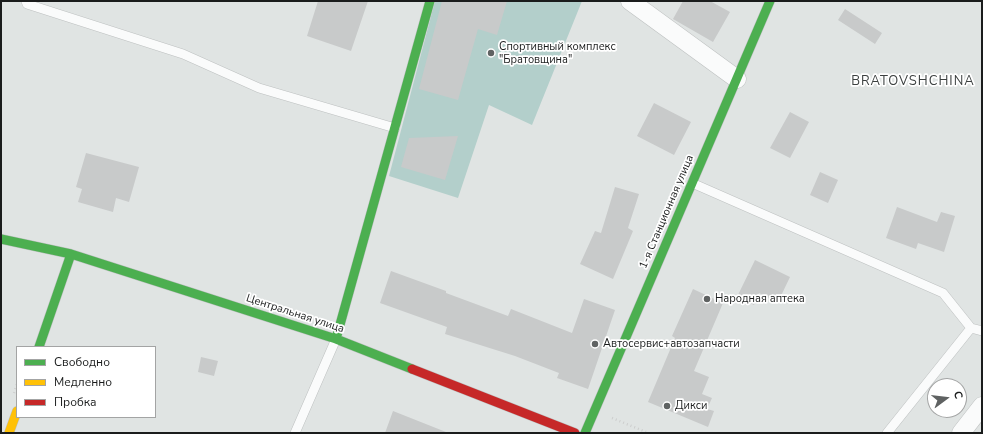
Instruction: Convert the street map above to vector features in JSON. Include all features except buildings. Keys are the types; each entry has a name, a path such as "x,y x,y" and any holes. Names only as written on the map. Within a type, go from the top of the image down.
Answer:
{"main road":[{"path":"336,339 398,129 430,1"},
{"name":"1-я Станционная улица","path":"585,433 770,1"},
{"name":"Центральная улица","path":"1,239 71,254 336,339 575,433"},
{"path":"39,346 71,254"},
{"path":"9,433 16,413"}],"street":[{"path":"630,1 737,79"},
{"path":"961,433 982,406"}],"lane":[{"path":"26,1 27,4 183,54 259,88 398,129"},
{"path":"692,183 943,293 971,328 982,331"},
{"path":"887,433 971,328"},
{"path":"295,433 336,339"}],"path":[{"path":"595,411 646,432"}],"shaded area":[{"name":"Спортивный комплекс \"Братовщина\"","path":"435,1 582,1 532,125 489,105 458,198 389,176"}],"traffic: fast":[{"path":"336,339 430,1"},
{"path":"585,433 770,1"},
{"path":"1,239 71,254 336,339 412,369"},
{"path":"39,346 71,254"}],"traffic: slow":[{"path":"9,433 16,414"}],"traffic: jam":[{"path":"412,369 575,433"}],"place":[{"name":"Спортивный комплекс \"Братовщина\"","path":"491,53"},
{"name":"Народная аптека","path":"707,299"},
{"name":"Автосервис+автозапчасти","path":"595,344"},
{"name":"Дикси","path":"667,406"}],"district":[{"name":"BRATOVSHCHINA","path":"913,82"}]}
